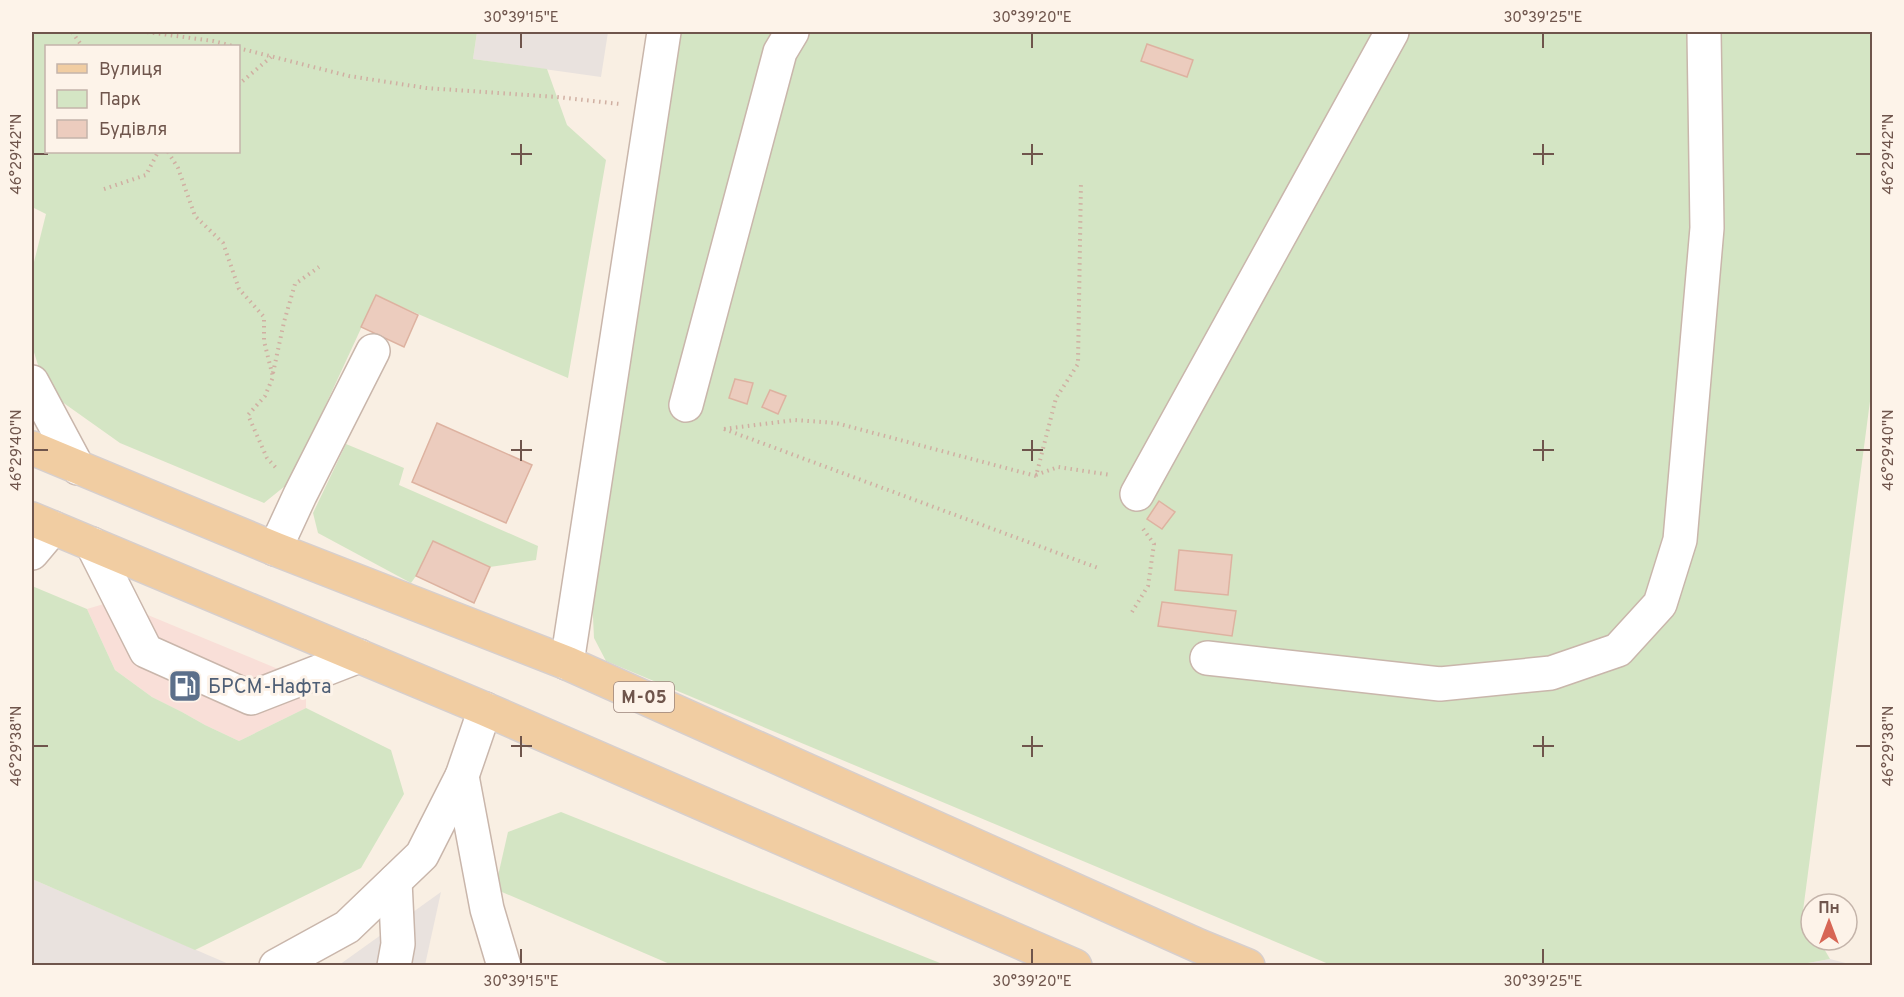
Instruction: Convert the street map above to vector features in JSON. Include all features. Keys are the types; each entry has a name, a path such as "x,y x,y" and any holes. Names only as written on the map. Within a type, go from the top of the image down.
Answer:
{"main road":[{"name":"М-05","path":"32,448 275,549 567,663 1198,946 1248,966"},
{"path":"42,523 485,709 1075,966"}],"street":[{"path":"567,663 664,32"},
{"path":"686,405 780,51 792,32"},
{"path":"1139,489 1392,32"},
{"path":"1207,658 1440,684 1551,673 1618,650 1659,604 1680,540 1707,228 1704,32"},
{"path":"275,549 373,351"},
{"path":"32,382 78,468"},
{"path":"32,554 42,523"},
{"path":"92,544 146,651 251,698 359,656"},
{"path":"276,966 347,927 422,855 462,776 485,709"},
{"path":"462,776 487,909 504,966"},
{"path":"394,966 398,944 395,881"}],"path":[{"path":"72,32 81,45"},
{"path":"147,32 229,45"},
{"path":"240,49 350,76 426,88 557,97 652,108"},
{"path":"240,83 272,57"},
{"path":"104,189 146,175 157,153"},
{"path":"169,153 178,168 195,216 223,243 239,289 264,317 264,341 273,377"},
{"path":"1036,476 1056,398 1078,364 1081,181"},
{"path":"300,495 267,459 248,415 265,396 273,377 284,322 295,284 319,267"},
{"path":"1098,568 724,429 795,420 836,423 1036,476 1058,467 1102,473 1139,489 1133,514 1154,544 1148,586 1132,612"}],"shaded area":[{"path":"477,32 608,32 601,77 473,59"},
{"path":"114,601 295,676 306,696 306,708 239,741 152,697 115,670 87,609"},
{"path":"32,879 231,965 32,965"},
{"path":"441,892 425,965 339,965"},
{"path":"1830,959 1853,965 1807,966 1808,963"}],"green space":[{"path":"32,32 477,32 473,59 547,69 567,125 606,160 568,378 376,296 290,482 264,503 120,443 58,399 38,365 32,346 32,270 46,214 32,207"},
{"path":"678,32 1872,32 1872,386 1805,892 1799,892 1799,952 1826,952 1830,959 1808,963 1807,966 1331,965 606,661 594,638 592,596"},
{"path":"346,444 404,468 399,485 538,546 536,560 490,567 433,541 411,583 318,533 313,513"},
{"path":"32,586 87,609 115,670 152,697 239,741 306,708 391,750 404,794 361,868 195,950 32,879"},
{"path":"561,812 945,965 672,965 495,889 508,832"}],"building":[{"path":"1147,44 1193,60 1187,77 1141,61"},
{"path":"376,295 418,315 404,347 361,327"},
{"path":"735,379 753,383 747,404 729,398"},
{"path":"770,390 786,396 778,414 762,407"},
{"path":"437,423 532,465 506,523 412,482"},
{"path":"1159,501 1175,512 1162,529 1147,519"},
{"path":"433,541 490,567 474,603 416,576"},
{"path":"1179,550 1232,555 1228,595 1175,590"},
{"path":"1162,602 1236,611 1232,636 1158,626"}],"place":[{"name":"БРСМ-Нафта","path":"185,686"}]}
